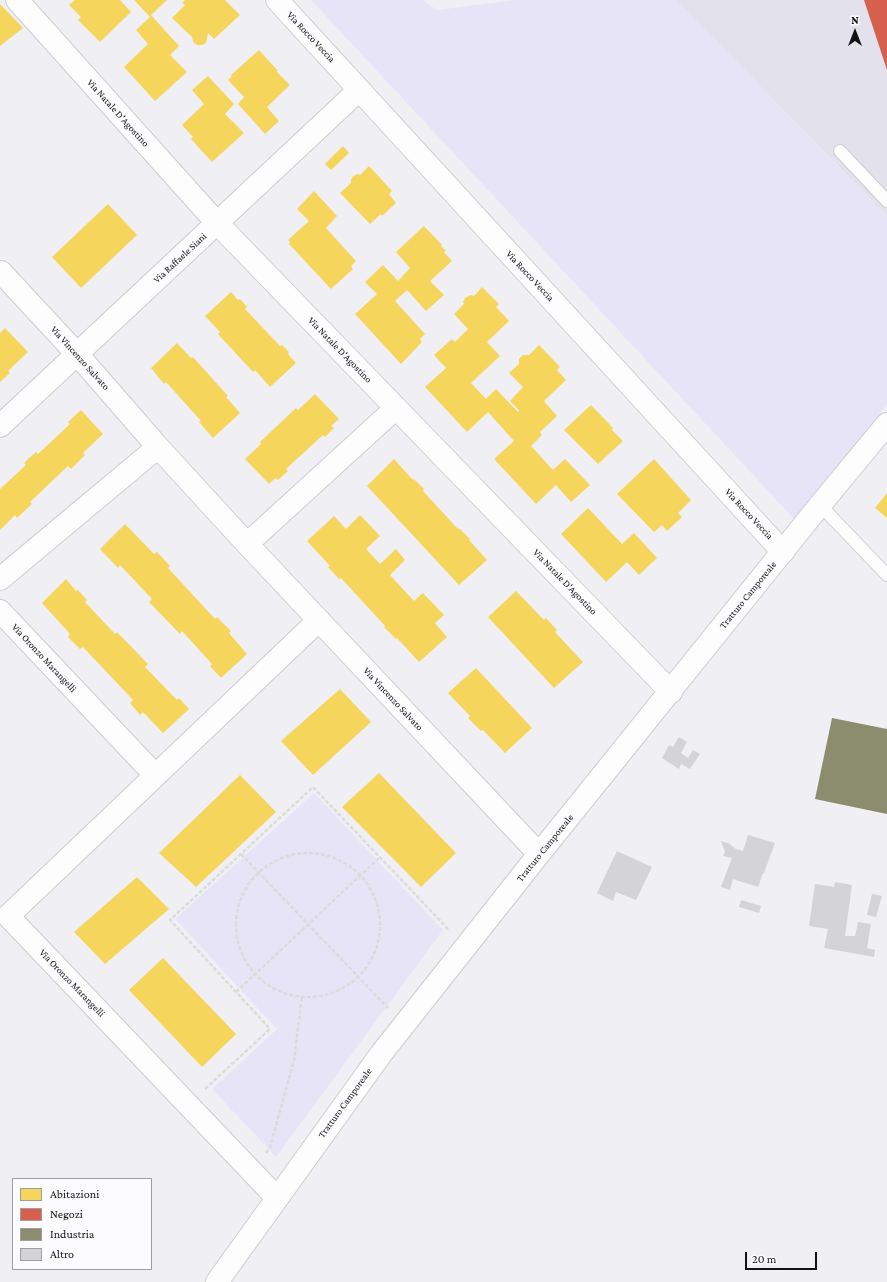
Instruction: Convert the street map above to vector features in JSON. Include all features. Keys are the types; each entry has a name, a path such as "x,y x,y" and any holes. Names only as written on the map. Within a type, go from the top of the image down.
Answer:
{"street":[{"name":"Via Natale D'Agostino","path":"17,0 217,223 671,692"},
{"name":"Via Rocco Veccia","path":"277,0 783,552"},
{"name":"Via Raffaele Siani","path":"0,426 359,90"},
{"name":"Via Vincenzo Salvato","path":"0,272 77,354 158,448 539,854"},
{"path":"247,544 396,408"},
{"name":"Tratturo Camporeale","path":"217,1282 380,1054 820,505 887,426"},
{"path":"0,579 158,448"},
{"name":"Via Oronzo Marangelli","path":"0,611 155,775"},
{"name":"Via Oronzo Marangelli","path":"277,1198 8,916 319,620"}],"lane":[{"path":"840,151 887,201"},
{"path":"820,505 887,575"}],"path":[{"path":"188,1104 270,1029 170,920 313,786 465,947"},
{"path":"305,853 330,856 352,868 361,875 369,886 379,909 380,934 373,958 359,977 340,990 318,997 295,996 274,989 255,974 243,957 236,935 237,913 244,892 259,872 280,858 305,853"},
{"path":"241,854 404,1025"},
{"path":"236,992 380,857"},
{"path":"253,1173 270,1147 294,1060 302,996"}],"shaded area":[{"path":"311,0 423,0 437,10 515,0 676,0 887,216 887,404 795,520"},
{"path":"676,0 887,0 887,216"},
{"path":"314,793 443,930 276,1157 212,1089 277,1029 175,919"}],"building: Abitazioni":[{"path":"75,0 120,0 131,12 100,42 78,20 81,17 69,5"},
{"path":"134,0 167,0 151,15 179,46 170,55 187,72 155,101 124,67 148,44 136,30 150,17"},
{"path":"185,0 225,0 240,15 214,39 208,33 206,43 197,45 193,42 192,37 172,18 185,5 182,3"},
{"path":"0,4 23,28 0,46"},
{"path":"259,50 290,85 267,107 279,121 265,134 238,104 244,97 228,80 232,76 231,75"},
{"path":"208,76 234,104 225,114 244,133 212,162 191,139 193,137 182,125 204,104 192,90"},
{"path":"343,146 349,153 331,170 325,164"},
{"path":"369,166 392,191 389,194 396,203 382,216 381,214 370,224 340,193 351,183 353,176 358,174 360,175"},
{"path":"314,191 337,216 326,228 356,261 351,266 353,269 331,289 289,244 290,242 288,240 309,221 297,209"},
{"path":"108,204 137,235 81,288 52,257"},
{"path":"424,226 442,245 441,246 446,251 444,252 452,261 430,281 444,295 426,311 407,290 395,301 425,334 420,339 422,342 401,364 355,314 377,294 365,282 383,265 398,281 410,268 396,252"},
{"path":"482,287 499,304 496,307 509,321 487,342 500,356 471,383 486,399 496,389 518,412 519,410 510,401 523,387 509,373 519,364 519,359 523,355 529,355 539,345 560,367 557,370 566,380 544,401 557,416 540,432 542,435 531,446 553,470 565,459 590,485 571,502 556,485 536,504 494,459 514,441 488,412 467,432 425,387 446,368 434,355 452,339 455,342 468,329 454,314 464,304 463,302 465,298 470,295 474,296"},
{"path":"231,292 238,300 240,299 247,307 245,309 280,346 282,345 289,352 288,354 296,363 270,387 255,370 253,372 218,334 220,332 205,316"},
{"path":"5,328 28,352 8,371 10,373 0,382 0,333"},
{"path":"177,343 191,358 193,357 228,396 226,397 240,413 213,438 199,422 201,421 166,382 164,384 151,368"},
{"path":"315,394 339,419 331,426 334,428 325,437 323,435 286,469 288,471 278,480 275,478 269,484 245,459 261,444 260,442 296,408 298,410"},
{"path":"591,405 623,441 598,464 564,430"},
{"path":"81,410 103,434 83,453 85,455 71,469 68,466 30,502 32,504 17,518 15,515 0,530 0,489 26,465 24,463 29,458 36,452 38,454 70,424 68,422"},
{"path":"394,459 413,480 414,479 424,489 423,491 457,528 470,539 469,540 487,560 459,585 367,486"},
{"path":"654,459 691,500 678,513 682,517 667,531 662,525 654,532 617,494"},
{"path":"887,493 887,518 875,508"},
{"path":"588,508 622,544 634,533 657,558 639,575 627,562 606,582 561,534"},
{"path":"360,515 380,536 366,549 380,564 396,549 405,560 390,575 414,601 423,593 444,615 435,623 447,637 419,662 397,638 396,639 384,627 385,626 341,578 339,579 328,567 330,566 307,541 334,516 346,529"},
{"path":"125,524 154,554 157,552 170,566 168,568 215,619 217,617 231,631 229,633 247,654 221,678 210,666 212,664 182,631 180,634 149,602 152,599 120,565 118,568 100,549"},
{"path":"66,579 76,591 78,590 87,600 85,602 115,634 117,632 148,664 145,667 177,700 179,698 189,709 163,733 143,712 140,715 130,703 133,700 83,647 80,649 68,637 70,634 42,603"},
{"path":"516,591 544,620 546,618 557,630 555,632 583,662 554,688 488,617"},
{"path":"476,668 532,728 505,753 483,730 481,731 468,718 470,716 448,693"},
{"path":"340,689 371,722 313,775 281,741"},
{"path":"379,773 456,853 421,887 342,807"},
{"path":"240,775 276,812 196,887 159,853"},
{"path":"137,877 169,909 105,964 74,932"},
{"path":"163,958 236,1034 202,1067 129,990"}],"building: Negozi":[{"path":"864,0 887,0 887,70"}],"building: Industria":[{"path":"832,718 887,729 887,814 815,799"}],"building: Altro":[{"path":"679,737 687,742 681,753 688,758 693,750 700,754 690,769 681,764 679,769 662,758 669,745 673,747"},
{"path":"748,835 775,843 758,887 733,879 730,890 721,887 732,858 723,856 725,852 721,841 743,851"},
{"path":"617,851 652,867 636,900 616,892 613,901 597,893"},
{"path":"835,882 852,885 845,936 855,936 858,922 871,924 867,948 875,950 874,957 824,948 828,929 809,926 815,884 834,887"},
{"path":"872,894 882,896 876,917 867,915"},
{"path":"741,900 761,906 759,913 739,907"}]}
